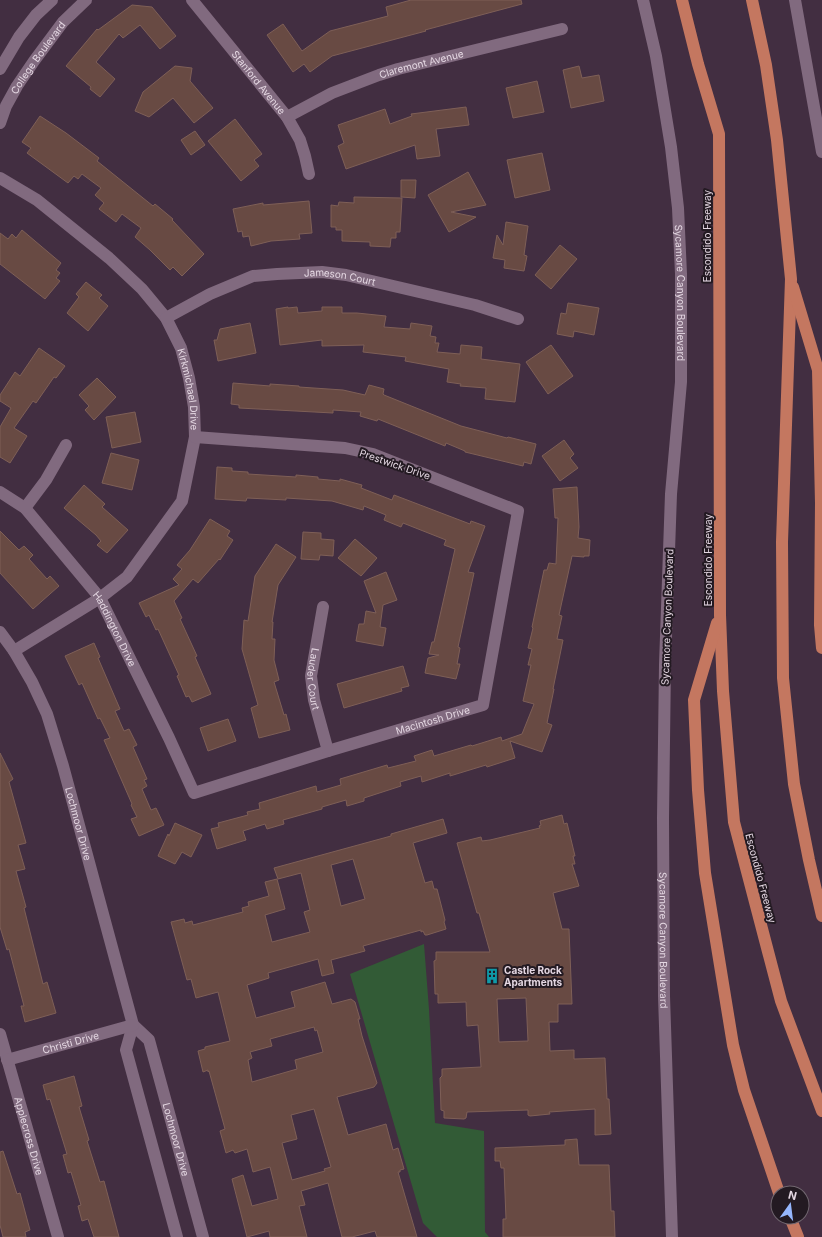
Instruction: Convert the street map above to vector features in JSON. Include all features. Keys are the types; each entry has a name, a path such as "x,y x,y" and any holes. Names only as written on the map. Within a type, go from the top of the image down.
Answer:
{"highway":[{"name":"Escondido Freeway","path":"682,0 698,64 719,134 720,615 723,691 734,822 781,1001 822,1111"},
{"path":"752,0 766,65 777,140 790,279 782,542 782,678 794,784 822,916"},
{"path":"790,279 818,370 820,625 822,648"},
{"path":"720,615 694,700 698,790 705,873 733,1045 744,1090 776,1185"},
{"path":"793,1225 798,1237"}],"street":[{"path":"0,69 19,37 36,15 52,0"},
{"name":"College Boulevard","path":"0,123 6,106 34,60 63,22 86,0"},
{"name":"Stanford Avenue","path":"192,0 287,117 300,140 309,174"},
{"name":"Sycamore Canyon Boulevard","path":"643,0 656,56 671,147 678,208 681,274 681,374 671,494 665,665 663,818 664,996 672,1237"},
{"path":"795,0 822,152"},
{"name":"Claremont Avenue","path":"287,117 332,93 379,75 562,29"},
{"name":"Kirkmichael Drive","path":"0,178 37,200 109,258 142,289 166,318 181,348 189,378 194,407 195,437 182,501 127,576 100,598 14,651"},
{"name":"Jameson Court","path":"166,318 210,294 254,276 322,272 346,275 475,305 518,319"},
{"name":"Prestwick Drive","path":"195,437 345,448 372,454 518,511"},
{"path":"25,508 46,480 66,445"},
{"name":"Haddington Drive","path":"0,492 25,508 100,598 194,792"},
{"name":"Macintosh Drive","path":"194,792 483,705 518,511"},
{"name":"Lauder Court","path":"323,607 311,676 314,700 328,751"},
{"name":"Lochmoor Drive","path":"0,632 14,651 32,682 47,714 63,766 133,1025 149,1040 203,1237"},
{"path":"133,1025 126,1050 177,1237"},
{"name":"Christi Drive","path":"7,1060 133,1025"},
{"name":"Applecross Drive","path":"0,1034 58,1237"}],"green space":[{"path":"424,944 435,1123 484,1131 485,1232 489,1237 437,1237 423,1223 350,974"}],"building":[{"path":"411,0 521,0 522,4 332,56 310,72 304,64 293,72 267,35 283,24 302,51 330,31 388,16 386,7"},
{"path":"132,5 152,7 176,36 160,49 140,25 123,38 119,34 96,62 115,79 100,97 90,89 91,87 66,66 97,29 98,30"},
{"path":"175,66 192,68 190,81 213,108 194,123 173,98 149,117 135,111 143,92"},
{"path":"579,66 582,78 599,75 604,101 571,108 563,70"},
{"path":"537,81 544,112 513,118 506,88"},
{"path":"466,107 469,125 436,129 440,156 417,159 415,145 346,169 338,146 344,143 338,125 385,109 390,124 412,116 411,114"},
{"path":"40,116 66,133 99,158 97,161 153,206 155,204 173,219 172,220 204,254 182,276 173,267 170,270 135,237 141,228 122,214 116,222 99,209 104,203 95,195 101,188 82,174 78,179 74,176 68,183 27,153 31,148 22,142"},
{"path":"235,119 262,154 254,160 259,166 241,181 208,141"},
{"path":"195,131 205,145 191,155 181,140"},
{"path":"542,153 550,190 515,198 507,160"},
{"path":"468,172 486,205 451,212 476,217 449,232 428,195"},
{"path":"401,180 416,180 415,198 401,197"},
{"path":"354,197 402,198 400,232 396,232 396,238 391,238 390,247 370,246 370,242 342,241 342,230 336,230 336,227 331,227 331,205 338,206 339,202 354,203"},
{"path":"309,201 312,233 299,234 300,239 271,241 251,246 249,236 243,237 242,231 238,232 233,209 263,203 263,205"},
{"path":"506,222 528,226 524,255 527,256 524,271 504,268 505,260 493,258 497,235 503,245"},
{"path":"22,230 61,263 56,270 60,273 56,278 60,281 45,299 0,264 0,233 8,239 12,234 16,238"},
{"path":"560,245 577,259 551,289 535,275"},
{"path":"86,282 102,295 99,298 108,306 88,331 67,313 79,297 76,294"},
{"path":"568,303 599,308 594,335 574,331 573,337 557,334 561,313 566,314"},
{"path":"297,307 298,313 322,311 322,307 342,307 342,313 386,316 384,327 410,329 411,323 432,326 430,336 436,337 435,343 439,343 437,352 460,354 461,345 482,347 481,359 520,364 515,402 485,399 486,388 460,386 461,384 447,382 449,369 405,361 406,357 363,352 364,345 322,346 322,340 280,345 276,309"},
{"path":"250,323 256,353 218,361 214,340 217,340 220,329"},
{"path":"551,345 573,376 548,394 526,362"},
{"path":"39,348 65,366 56,378 54,377 36,403 33,401 14,428 27,436 10,463 0,457 0,427 11,408 0,401 0,395 15,372 20,376"},
{"path":"97,378 116,397 94,420 85,410 89,406 79,395"},
{"path":"233,383 270,386 270,384 343,390 365,395 369,385 384,389 384,395 461,426 536,444 531,464 524,462 523,466 465,452 446,443 445,446 378,419 377,421 360,416 361,412 333,410 333,413 239,408 239,405 231,404"},
{"path":"135,412 141,442 112,448 106,417"},
{"path":"564,440 574,454 570,458 578,468 560,481 542,456"},
{"path":"111,453 139,460 132,490 102,483"},
{"path":"217,467 232,468 232,471 248,472 248,474 296,477 296,475 340,481 340,479 362,485 361,488 392,500 394,495 470,524 471,521 485,526 468,572 474,573 458,647 460,648 457,664 460,664 456,679 425,673 428,658 439,655 429,654 432,642 434,642 455,549 444,545 446,540 403,523 401,527 384,520 386,515 364,506 363,510 332,501 286,498 286,500 247,498 246,501 215,499"},
{"path":"84,485 105,504 102,507 128,530 107,553 97,545 101,541 96,535 64,508"},
{"path":"577,487 579,527 578,538 590,540 589,556 572,556 559,615 562,616 557,639 563,640 547,723 552,725 542,752 510,741 515,758 487,767 486,765 450,776 450,773 422,782 421,776 400,782 401,786 364,798 364,801 347,806 346,800 322,807 322,809 283,820 284,824 267,829 265,824 243,831 246,840 217,849 211,829 219,827 218,823 248,815 247,812 260,809 259,803 316,786 317,792 341,785 340,779 387,765 388,768 416,761 414,756 432,750 434,756 501,737 502,741 522,734 534,704 523,701 531,665 528,665 532,649 528,648 532,627 544,570 547,570 549,563 556,564 558,518 555,518 553,489"},
{"path":"210,519 230,531 227,536 233,540 220,560 219,559 198,583 193,579 174,601 211,694 192,702 189,696 186,697 177,676 179,675 158,629 156,630 149,615 146,617 139,603 179,585 173,579 182,569 177,565 190,550"},
{"path":"0,531 19,550 24,546 33,555 29,559 47,579 50,576 59,586 33,609 0,573"},
{"path":"303,532 321,533 321,539 334,540 333,556 320,555 319,560 301,559"},
{"path":"355,539 377,558 361,576 338,558"},
{"path":"276,544 296,557 278,585 272,622 272,639 275,639 274,660 279,680 274,682 284,715 286,714 290,730 259,738 251,708 258,705 242,649 244,620 248,621 255,576"},
{"path":"386,572 397,600 383,605 380,627 386,628 383,646 356,641 359,624 364,624 366,611 376,613 364,581"},
{"path":"94,643 100,657 98,658 120,709 115,711 124,731 129,729 137,745 133,747 147,779 144,780 147,786 142,789 151,810 156,808 164,825 139,836 131,819 137,817 104,740 110,738 100,718 98,719 82,683 79,685 65,656"},
{"path":"403,666 409,686 401,688 402,691 344,708 337,684"},
{"path":"228,719 236,741 208,751 200,728"},
{"path":"0,753 13,779 9,782 26,843 18,845 25,869 16,871 26,907 24,908 43,984 47,982 56,1013 25,1022 21,1006 24,1006 9,949 7,950 0,927"},
{"path":"562,815 564,824 567,823 575,856 573,856 575,864 572,864 579,886 553,893 562,929 569,929 572,1004 558,1004 558,1022 549,1022 550,1051 574,1050 574,1059 605,1058 607,1099 609,1099 611,1134 595,1135 595,1109 549,1112 550,1114 530,1116 528,1115 528,1110 467,1112 466,1118 464,1119 444,1118 444,1111 441,1110 440,1078 442,1076 442,1069 481,1067 478,1025 467,1026 466,1002 438,1003 438,994 435,994 434,961 436,960 436,952 490,952 457,843 481,837 482,841 490,840 540,828 540,821","holes":["526,998 528,1041 499,1042 497,999"]},
{"path":"443,819 447,833 413,843 425,883 432,881 434,889 437,889 446,929 427,935 425,935 423,931 421,932 421,930 363,946 365,951 331,960 334,973 322,976 318,959 268,973 269,978 247,985 256,1018 295,1007 291,992 325,982 332,1004 351,999 355,1002 360,1019 358,1019 362,1036 377,1083 374,1087 337,1097 348,1135 386,1124 393,1150 398,1148 404,1169 398,1172 417,1237 377,1237 375,1231 352,1237 342,1237 328,1183 301,1191 305,1205 299,1206 307,1237 270,1237 269,1231 247,1237 232,1179 243,1175 252,1206 278,1199 270,1167 253,1172 247,1149 235,1153 233,1150 226,1153 220,1131 225,1129 209,1071 203,1072 198,1051 205,1049 205,1047 230,1041 218,992 196,998 191,979 187,980 171,922 184,919 185,923 192,921 193,925 243,912 242,908 249,906 248,902 269,896 265,882 277,879 285,909 265,915 272,942 310,932 304,912 310,910 301,873 278,879 274,868 391,836 391,834","holes":["353,859 365,899 341,906 331,865","314,1027 315,1031 317,1030 323,1052 295,1060 297,1069 252,1082 248,1060 252,1058 250,1052 272,1046 270,1039","314,1109 331,1167 324,1169 325,1171 292,1180 282,1143 297,1139 291,1115"]},
{"path":"175,823 202,835 191,857 182,852 175,864 158,856"},
{"path":"74,1076 82,1106 79,1107 89,1140 87,1141 100,1182 104,1181 119,1237 94,1237 88,1219 82,1221 78,1206 81,1205 71,1172 68,1173 63,1155 67,1154 50,1099 47,1100 43,1085"},
{"path":"577,1139 579,1165 609,1165 611,1211 614,1211 615,1237 503,1237 503,1219 506,1219 504,1168 501,1168 500,1161 495,1161 495,1148 565,1145 565,1140"},
{"path":"3,1151 17,1194 20,1193 30,1230 25,1232 26,1237 3,1237 0,1225 0,1152"}],"place":[{"name":"Castle Rock Apartments","path":"492,976"}]}
